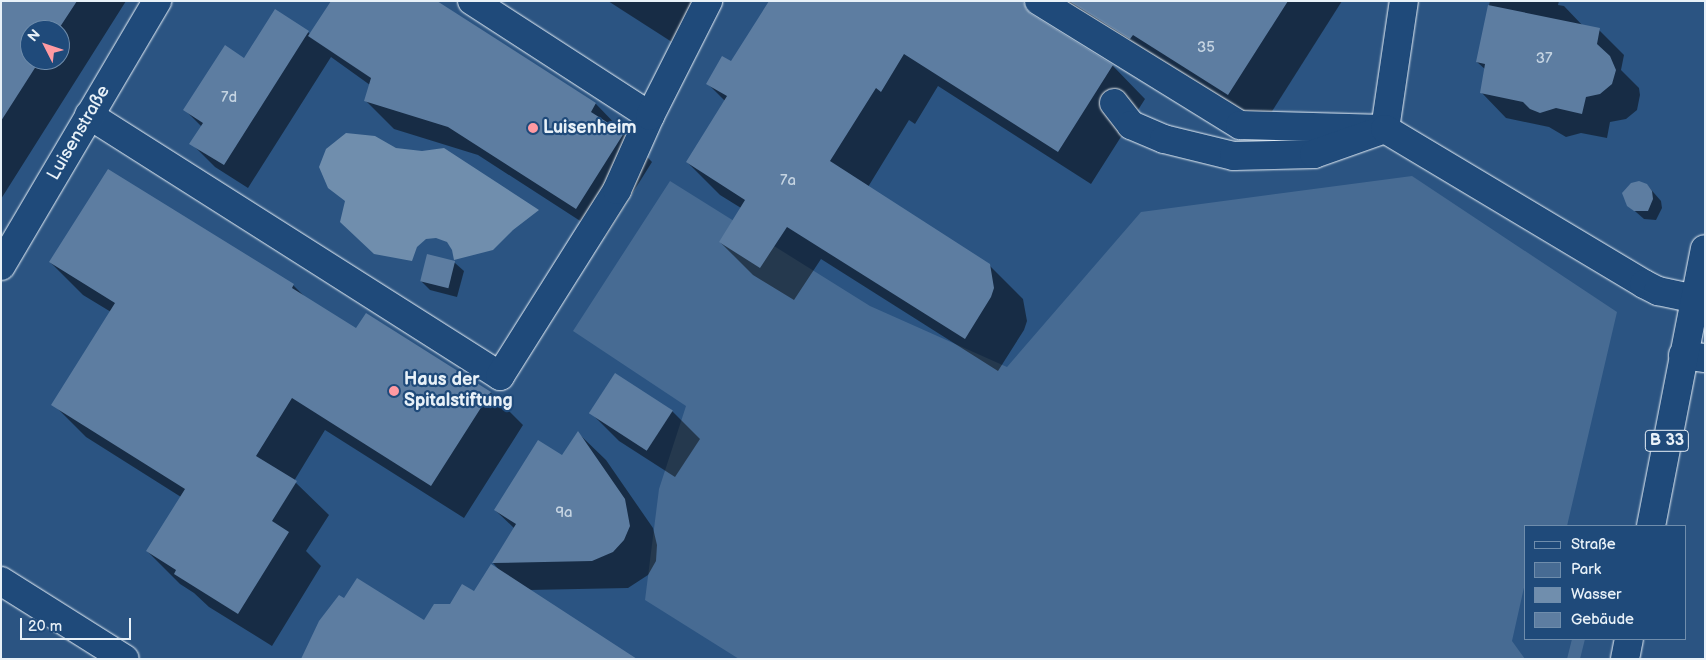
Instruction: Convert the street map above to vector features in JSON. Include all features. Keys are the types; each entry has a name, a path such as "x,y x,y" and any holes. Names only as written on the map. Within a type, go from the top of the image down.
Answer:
{"street":[{"name":"Luisenstraße","path":"1,266 157,1"},
{"path":"472,1 650,116"},
{"path":"89,115 500,376 617,190 650,116 708,1"},
{"path":"1039,1 1240,125 1385,129 1658,292 1695,299"},
{"path":"1385,129 1404,1"},
{"path":"1114,103 1131,124 1164,139 1234,156 1314,154 1385,129"},
{"name":"B 33","path":"1651,525 1694,357 1695,299 1705,249"},
{"path":"1,581 125,659"},
{"path":"1626,659 1629,640"}],"green space":[{"path":"1412,176 1617,312 1567,525 1524,525 1524,587 1512,641 1525,659 739,659 645,600 659,489 686,406 573,331 670,181 870,306 1007,367 1141,212"},
{"path":"1572,640 1585,640 1580,659 1567,659"}],"water":[{"path":"346,133 375,136 396,148 422,151 444,148 539,210 513,230 493,250 454,260 452,250 447,242 436,238 426,239 417,247 412,261 374,254 340,222 345,201 328,188 319,167 326,149"}],"building":[{"path":"1,1 77,1 65,20 20,20 20,70 34,70 1,121"},
{"name":"Luisenheim","path":"331,1 437,1 596,103 591,112 624,133 576,209 448,127 364,101 371,78 308,36"},
{"path":"769,1 1023,1 1026,9 1031,14 1113,65 1058,152 904,54 881,92 876,88 830,161 990,264 994,288 991,297 965,339 787,227 760,268 719,242 745,200 686,162 727,96 706,84 722,56 731,61"},
{"path":"1069,1 1288,1 1228,95 1133,35 1130,39"},
{"path":"1488,5 1600,28 1597,44 1610,56 1616,70 1612,84 1600,94 1586,97 1582,114 1556,108 1540,113 1530,109 1523,102 1480,93 1485,64 1476,62"},
{"path":"275,9 309,31 224,165 189,144 203,123 183,110 225,45 244,58"},
{"name":"Haus der Spitalstiftung","path":"108,169 294,284 292,288 356,328 366,313 491,392 431,486 292,398 256,456 297,481 272,521 289,532 238,614 174,574 176,570 146,551 185,489 51,405 115,303 49,262"},
{"path":"1639,181 1647,184 1652,191 1653,199 1648,211 1634,211 1627,206 1622,193 1631,183"},
{"path":"427,254 455,261 448,288 420,281"},
{"path":"615,373 673,411 647,451 589,413"},
{"path":"578,431 625,499 630,526 624,540 613,552 592,561 492,563 516,524 494,510 538,440 562,455"},
{"path":"491,564 637,659 301,659 319,621 339,595 344,598 357,578 424,620 434,604 450,604 462,584 474,591"}],"place":[{"name":"Luisenheim","path":"533,128"},
{"name":"Haus der Spitalstiftung","path":"394,391"}]}
